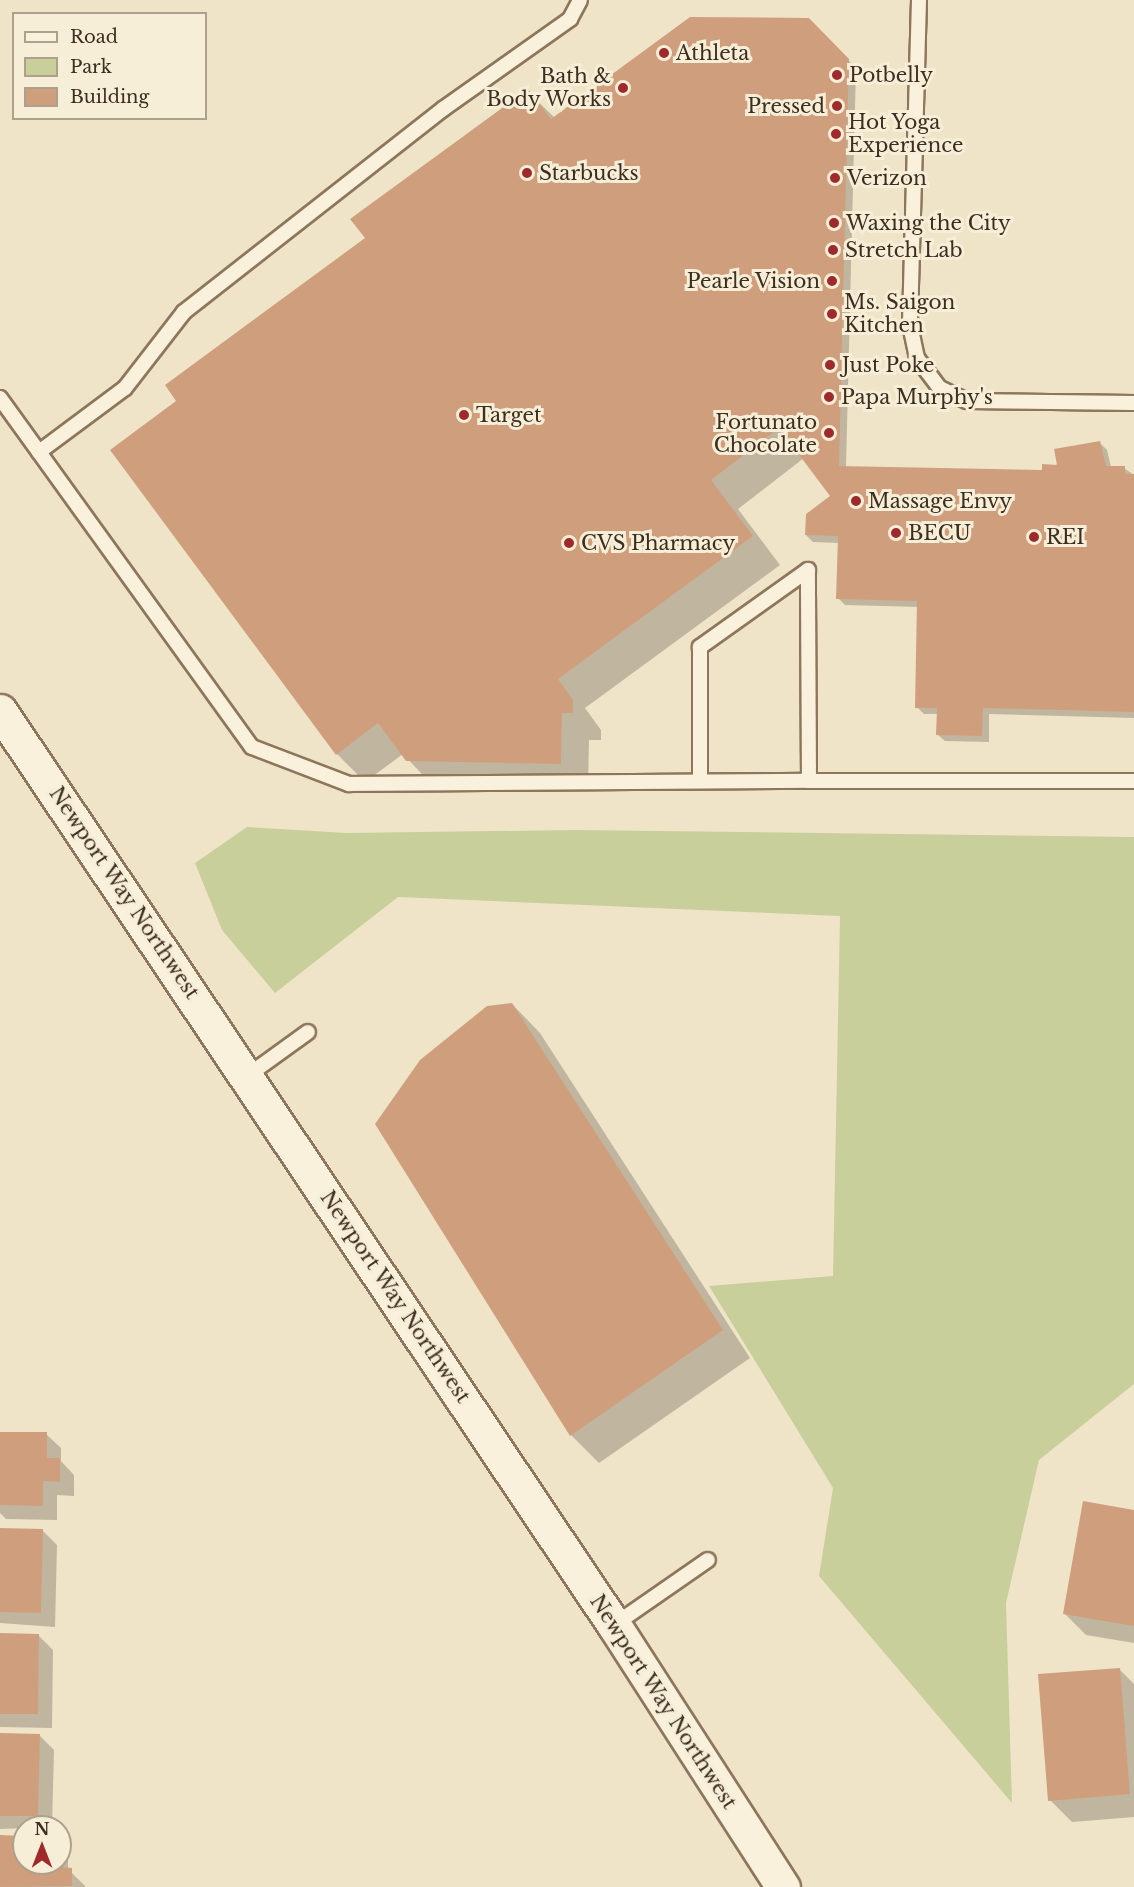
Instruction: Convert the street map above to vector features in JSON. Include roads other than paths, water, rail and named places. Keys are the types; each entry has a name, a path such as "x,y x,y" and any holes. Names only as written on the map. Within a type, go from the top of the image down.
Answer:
{"street":[{"name":"Newport Way Northwest","path":"0,711 614,1625 783,1887"}],"lane":[{"path":"39,452 125,388 184,312 443,109 570,20 580,0"},
{"path":"920,0 910,325 917,358 940,388 967,401 1134,403"},
{"path":"0,398 252,747 349,784 1134,781"},
{"path":"700,782 700,647 808,570 809,781"},
{"path":"247,1076 308,1032"},
{"path":"614,1625 708,1560"}],"place":[{"name":"Athleta","path":"664,53"},
{"name":"Potbelly","path":"837,75"},
{"name":"Bath & Body Works","path":"623,88"},
{"name":"Pressed","path":"837,106"},
{"name":"Hot Yoga Experience","path":"836,134"},
{"name":"Starbucks","path":"527,173"},
{"name":"Verizon","path":"835,178"},
{"name":"Waxing the City","path":"834,223"},
{"name":"Stretch Lab","path":"833,250"},
{"name":"Pearle Vision","path":"832,281"},
{"name":"Ms. Saigon Kitchen","path":"832,314"},
{"name":"Just Poke","path":"830,365"},
{"name":"Papa Murphy's","path":"829,397"},
{"name":"Target","path":"464,415"},
{"name":"Fortunato Chocolate","path":"829,433"},
{"name":"Massage Envy","path":"856,501"},
{"name":"BECU","path":"896,533"},
{"name":"REI","path":"1034,537"},
{"name":"CVS Pharmacy","path":"569,543"}]}
